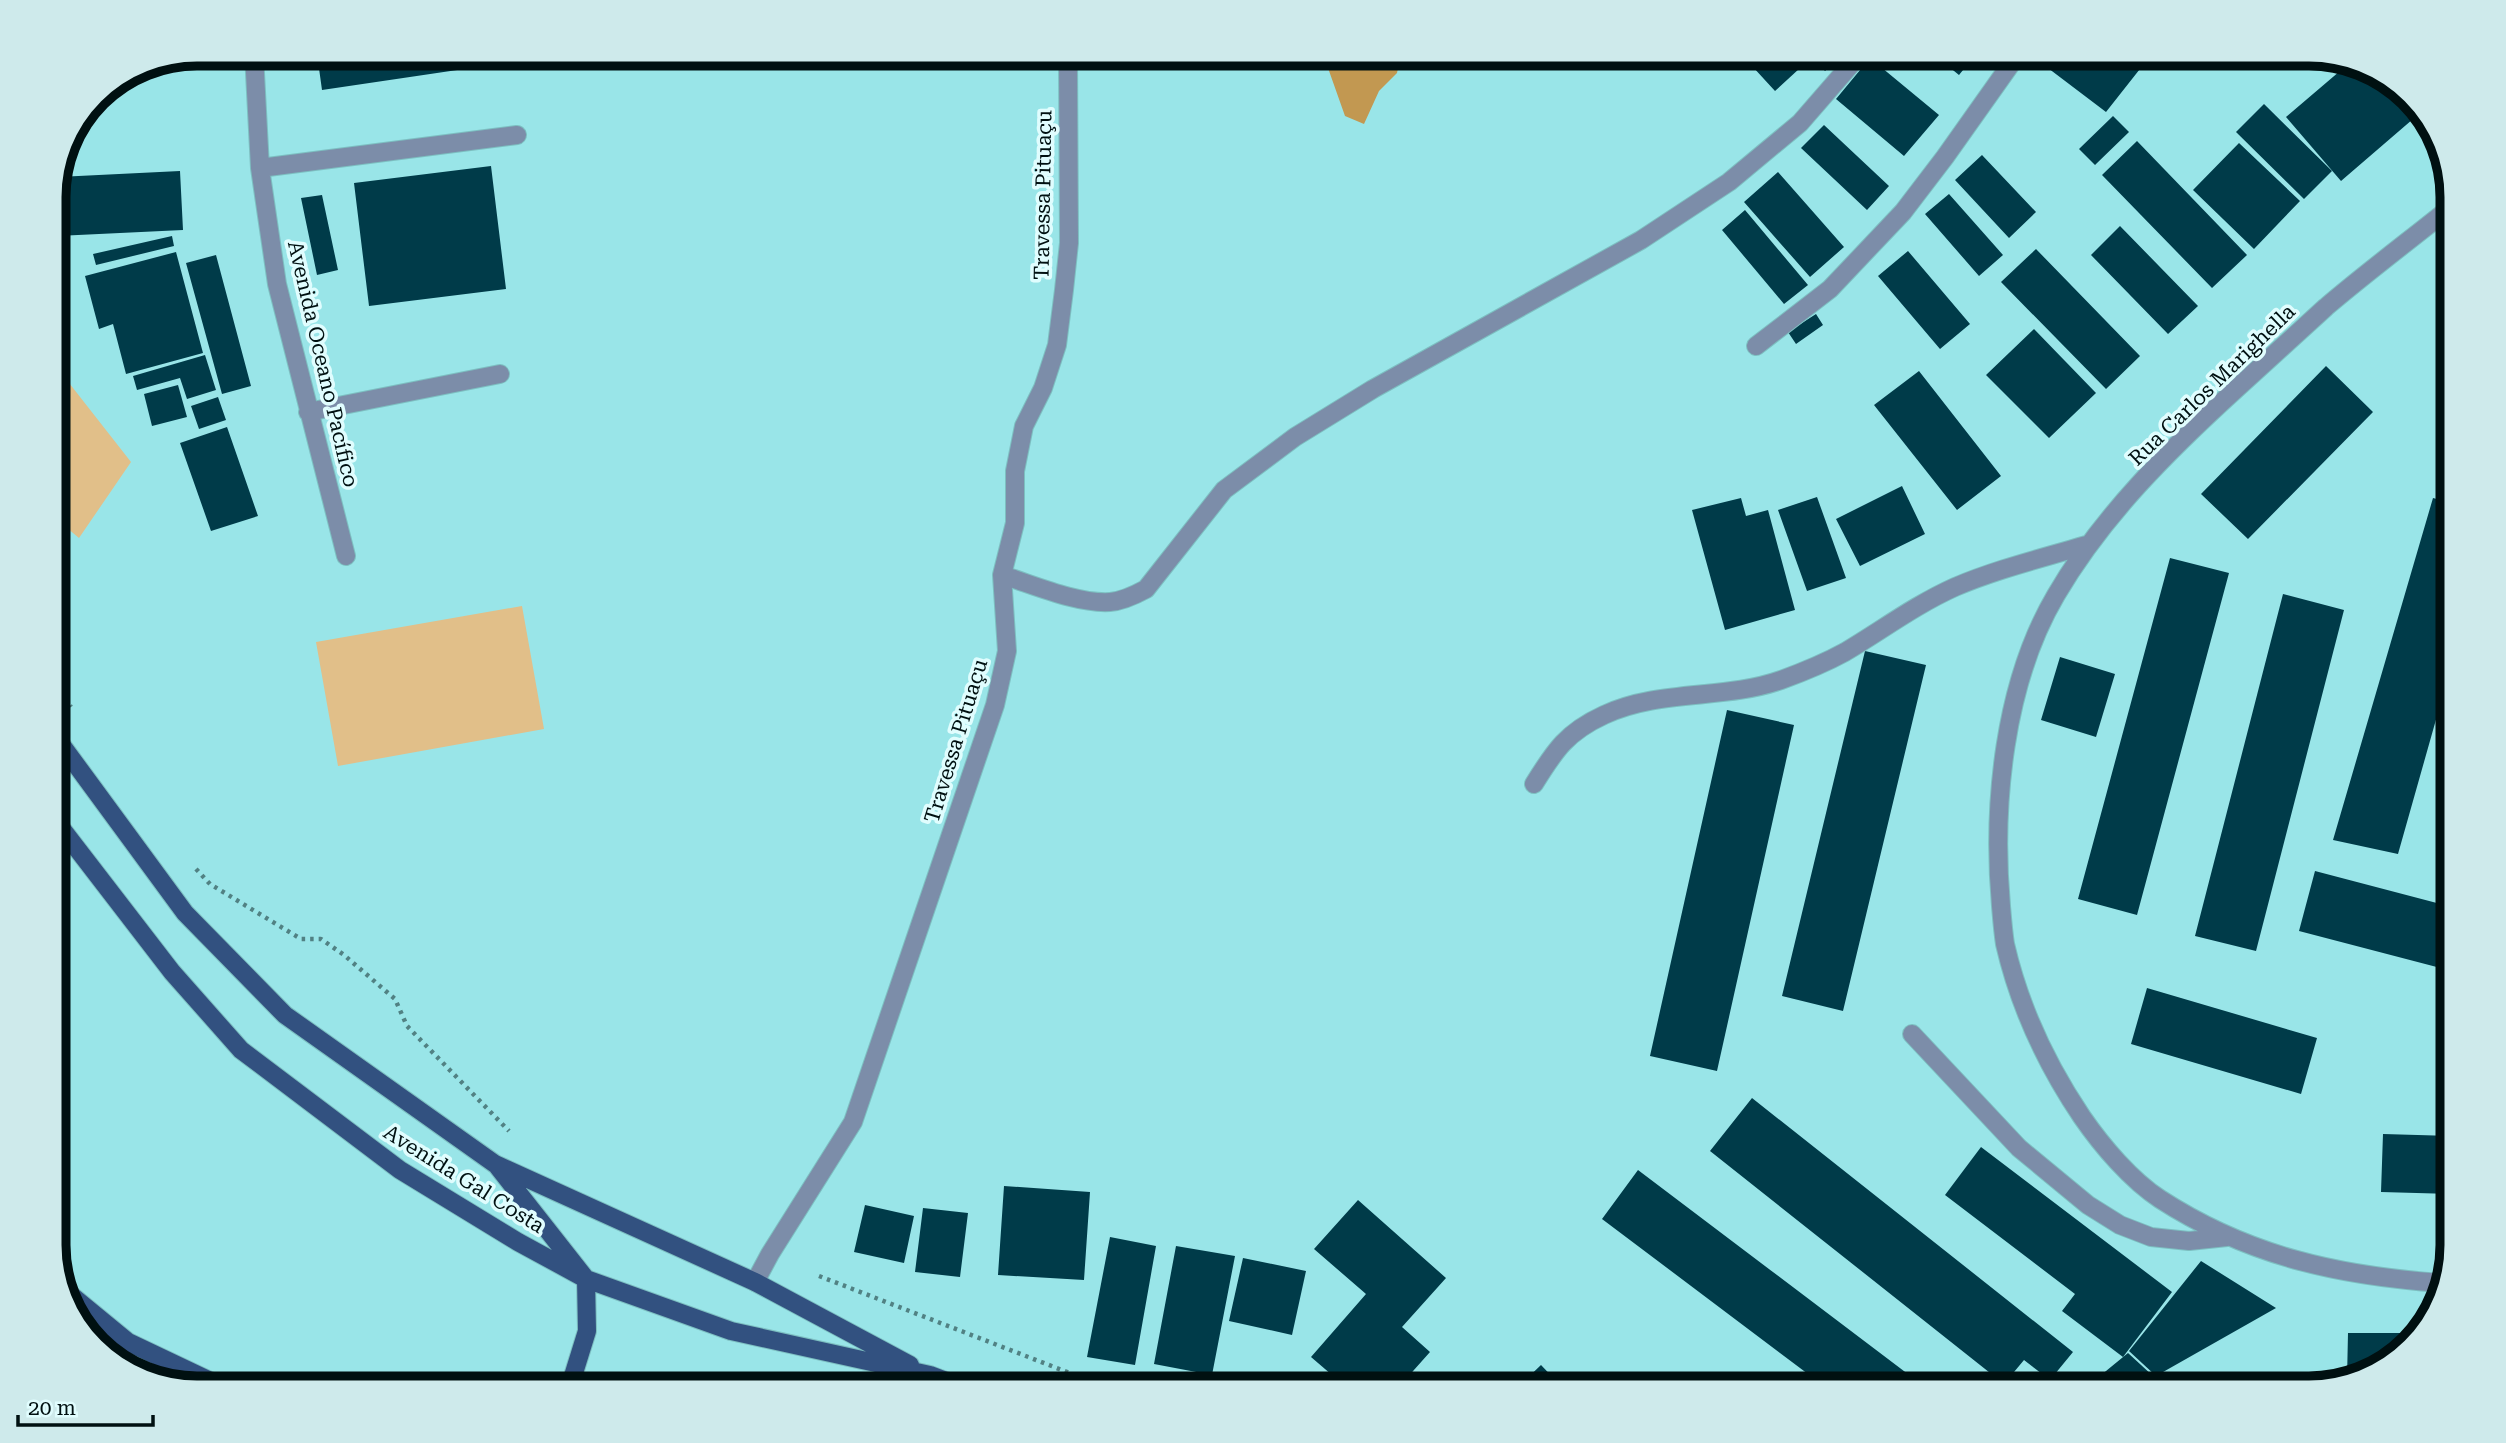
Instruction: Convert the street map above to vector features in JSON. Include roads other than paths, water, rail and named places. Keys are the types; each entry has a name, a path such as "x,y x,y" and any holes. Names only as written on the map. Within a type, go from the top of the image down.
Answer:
{"main road":[{"path":"67,752 186,913 285,1015 495,1164 755,1282 930,1375"},
{"name":"Avenida Gal Costa","path":"67,836 172,972 241,1051 400,1170 518,1242 586,1279 731,1331 930,1375"},
{"path":"495,1164 586,1279 587,1331 573,1376"},
{"path":"80,1303 128,1342 200,1376"}],"street":[{"name":"Avenida Oceano Pacífico","path":"255,66 260,169 277,284 346,556"},
{"name":"Travessa Pituaçu","path":"755,1282 853,1122 995,705 1007,652 1002,575 1015,523 1015,471 1024,426 1043,388 1057,345 1069,243 1068,66"},
{"path":"1002,575 1087,601 1111,602 1146,589 1224,490 1295,437 1396,376 1641,240 1729,182 1800,123 1850,66"},
{"path":"1756,346 1830,289 1903,212 2009,66"},
{"path":"260,169 517,135"},
{"name":"Rua Carlos Marighella","path":"2434,1282 2390,1279 2309,1265 2227,1237 2157,1198 2103,1147 2058,1081 2028,1016 2005,943 1997,867 2000,793 2010,720 2028,654 2053,598 2087,545 2177,443 2327,306 2439,217"},
{"path":"308,412 500,374"},
{"path":"1534,784 1552,754 1572,733 1606,714 1646,702 1742,690 1778,681 1843,653 1914,608 1956,587 2087,545"},
{"path":"1912,1034 2019,1148 2088,1205 2120,1224 2151,1237 2189,1241 2227,1237"}]}
